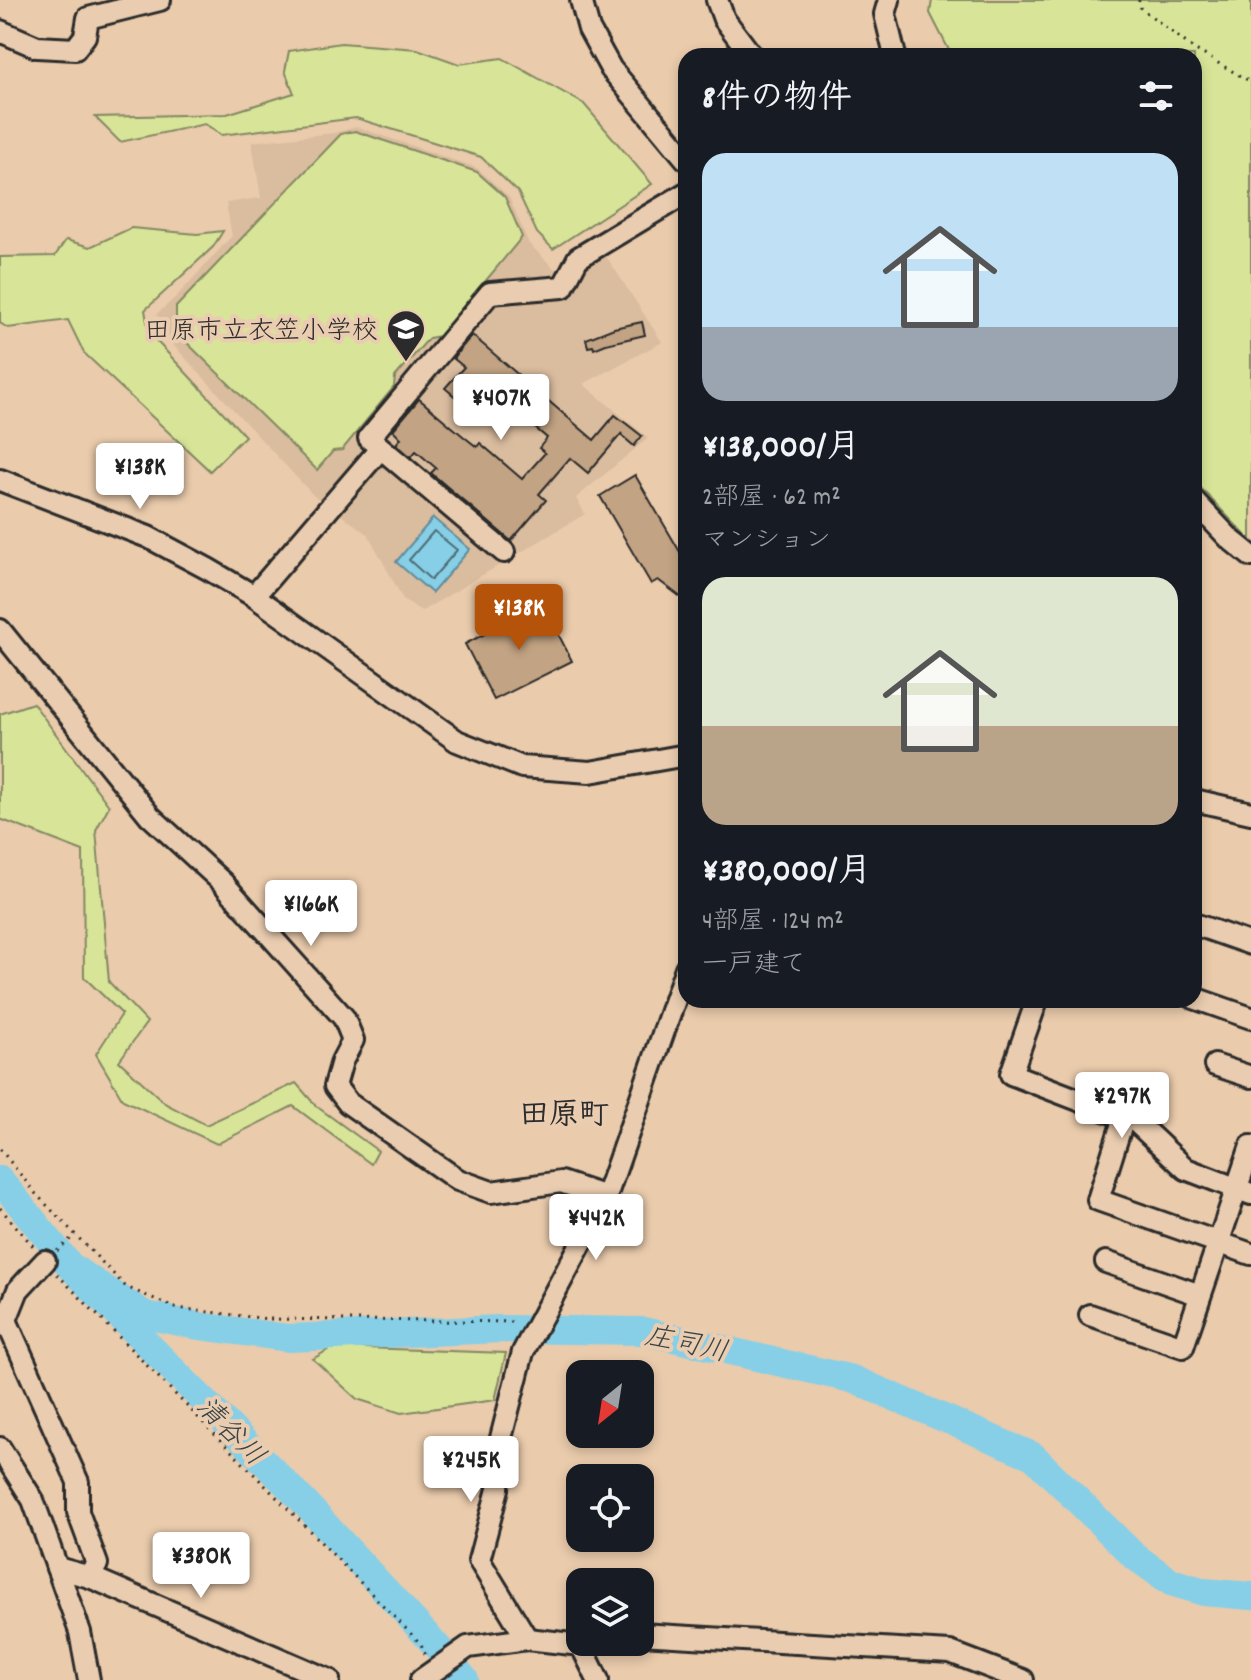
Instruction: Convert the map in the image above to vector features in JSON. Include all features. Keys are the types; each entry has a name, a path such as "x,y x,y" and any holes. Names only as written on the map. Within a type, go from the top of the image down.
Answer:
{"street":[{"path":"0,31 37,47 75,49 85,36 88,18 160,0"},
{"path":"581,0 589,29 611,69 678,149"},
{"path":"717,0 724,19 746,48"},
{"path":"889,0 885,14 893,48"},
{"path":"504,552 369,438 490,293 563,287 578,258 678,198"},
{"path":"254,596 380,449"},
{"path":"0,480 148,537 254,596 457,741 522,767 590,772 678,756"},
{"path":"1202,509 1251,556"},
{"path":"0,630 150,816 222,882 344,1018 353,1040 342,1061 335,1086 348,1103 458,1180 491,1192 561,1182 606,1197"},
{"path":"1202,802 1251,813"},
{"path":"1202,927 1251,944"},
{"path":"527,1639 479,1560 498,1489 500,1442 523,1352 606,1197 678,991"},
{"path":"1202,1001 1251,1018"},
{"path":"1034,1008 1011,1074 1136,1122 1186,1169 1243,1192"},
{"path":"1215,1065 1251,1077"},
{"path":"1124,1117 1098,1200 1251,1254"},
{"path":"1090,1315 1183,1347 1217,1242 1243,1192 1251,1146"},
{"path":"45,1261 18,1290 6,1320 78,1482 78,1512 97,1564 90,1577"},
{"path":"1106,1262 1200,1295"},
{"path":"0,1448 33,1500 80,1632 89,1680"},
{"path":"57,1568 90,1577 329,1680"},
{"path":"654,1635 950,1652 1023,1680"},
{"path":"431,1672 468,1647 527,1639 566,1642"},
{"path":"588,1656 598,1680"}],"path":[{"path":"1139,0 1138,6 1193,48"},
{"path":"1202,54 1251,82"},
{"path":"0,1149 36,1194 126,1287 176,1308 268,1319 543,1314"},
{"path":"0,1208 45,1261 421,1644 431,1672"},
{"path":"45,1261 75,1235"}],"shaded area":[{"name":"田原市立衣笠小学校","path":"357,127 477,168 509,197 529,244 564,278 606,256 662,342 583,384 648,438 576,498 585,514 422,611 404,601 368,534 314,496 165,336 157,314 232,236 226,203 261,198 252,142 334,133"}],"green space":[{"path":"932,0 1251,0 1251,541 1202,489 1202,48 948,48 930,13"},
{"path":"341,43 417,49 459,64 502,58 584,104 652,184 553,249 537,233 518,192 481,157 356,118 222,135 205,124 120,142 95,117 227,114 294,93 285,71 289,51"},
{"path":"355,131 477,172 505,197 522,237 440,336 429,338 395,377 394,387 342,450 333,451 317,470 176,332 176,307 341,134"},
{"path":"131,228 197,234 223,231 213,247 145,310 149,333 245,436 210,471 84,353 68,320 8,328 0,323 0,257 55,256 66,240 90,247"},
{"path":"33,703 109,806 96,830 109,982 147,1022 119,1061 166,1104 206,1125 296,1083 316,1106 378,1151 371,1164 293,1106 217,1144 123,1100 96,1054 122,1014 84,977 83,851 0,819 0,714"},
{"path":"333,1347 506,1353 495,1400 401,1413 357,1399 313,1359"}],"water":[{"path":"433,518 470,549 432,593 396,562"}],"building":[{"path":"642,322 645,335 594,349 593,346 588,347 586,339"},
{"path":"472,335 594,440 615,415 642,436 634,446 622,433 588,473 570,458 539,494 546,500 511,541 431,473 436,468 416,451 411,457 396,444 401,438 393,430 419,399 477,447 480,443 522,479 545,453 539,448 547,438 497,396 479,417 445,388 464,367 453,358"},
{"path":"635,475 678,548 678,595 658,580 651,584 600,496"},
{"path":"543,604 572,661 494,700 465,644"}],"waterway":[{"name":"清谷川","path":"0,1180 71,1267 305,1503 465,1680"},
{"name":"庄司川","path":"71,1267 145,1315 199,1326 288,1338 500,1329 643,1331 852,1379 1033,1456 1134,1556 1171,1582 1204,1592 1251,1596"}],"place":[{"name":"田原市立衣笠小学校","path":"406,363"}],"district":[{"name":"田原町","path":"564,1113"}]}
